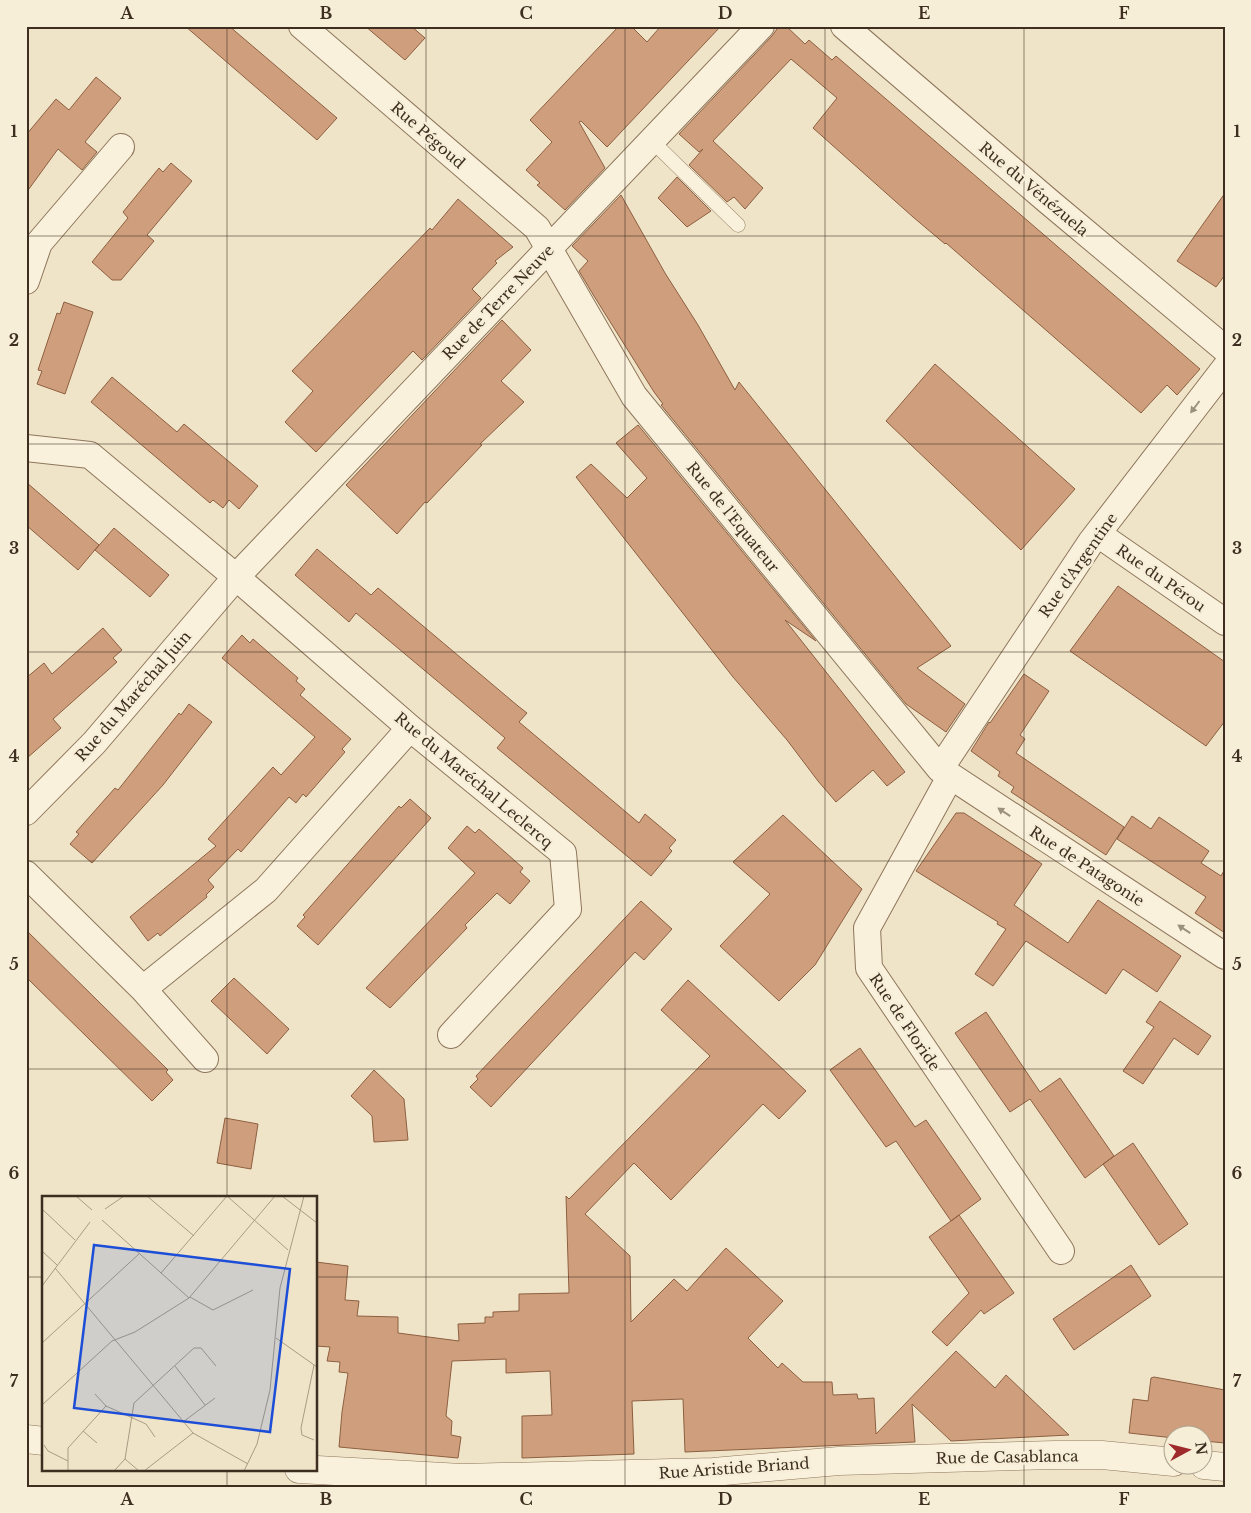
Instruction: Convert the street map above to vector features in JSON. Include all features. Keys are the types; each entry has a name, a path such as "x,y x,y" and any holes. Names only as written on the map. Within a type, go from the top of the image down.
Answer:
{"street":[{"name":"Rue Pégoud","path":"302,26 537,228 548,249"},
{"name":"Rue de Terre Neuve","path":"236,577 761,26"},
{"name":"Rue du Vénézuela","path":"844,26 1048,201 1225,349"},
{"path":"26,280 33,238 121,147"},
{"name":"Rue de l'Equateur","path":"548,249 634,396 945,773"},
{"name":"Rue d'Argentine","path":"945,773 1098,534 1225,368"},
{"name":"Rue du Maréchal Leclercq","path":"26,448 90,455 236,577 410,728 563,853 568,909 451,1035"},
{"name":"Rue du Pérou","path":"1098,534 1225,622"},
{"name":"Rue du Maréchal Juin","path":"26,812 94,743 236,577"},
{"path":"143,989 266,890 410,728"},
{"name":"Rue de Patagonie","path":"945,773 1225,956"},
{"name":"Rue de Floride","path":"945,773 867,928 869,968 1061,1252"},
{"path":"26,874 143,989 205,1059"},
{"path":"26,1439 42,1441"},
{"name":"Rue de Casablanca","path":"839,1461 1102,1455 1164,1461"},
{"name":"Rue Aristide Briand","path":"317,1470 462,1478 711,1479 839,1461"}],"lane":[{"path":"652,141 738,225"}],"building":[{"path":"185,26 229,26 337,118 317,140"},
{"path":"365,26 411,26 425,38 405,60"},
{"path":"619,26 631,26 647,42 661,26 721,26 607,147 581,121 579,122 605,168 565,210 537,185 540,183 526,170 552,142 530,120"},
{"path":"779,26 786,26 805,44 809,40 832,60 836,56 1200,369 1177,395 1167,385 1141,413 946,243 913,217 813,128 837,98 791,59 713,141 763,188 745,209 734,197 727,202 689,165 703,149 699,152 679,134 772,36"},
{"path":"96,77 121,98 85,142 97,152 82,170 58,149 26,193 26,135 56,99 69,110"},
{"path":"171,163 192,181 147,235 154,241 121,280 112,280 92,262 128,218 123,212 159,168 163,172"},
{"path":"677,177 711,211 687,227 658,198"},
{"path":"1225,193 1225,275 1216,287 1177,261"},
{"path":"621,195 735,390 739,382 951,646 917,668 965,704 946,732 906,704 661,405 663,404 594,296 579,271 588,261 572,246"},
{"path":"458,199 513,247 495,261 497,263 472,289 481,298 422,360 413,351 316,452 285,422 313,391 292,371 430,228 432,230"},
{"path":"64,302 93,312 65,394 37,384 42,371 38,370 57,313 60,314"},
{"path":"502,320 531,350 501,381 524,402 480,444 482,445 427,503 425,502 397,534 346,485"},
{"path":"935,364 1075,489 1021,550 886,421"},
{"path":"112,377 177,432 184,424 258,486 239,509 229,500 223,508 213,500 210,503 91,402"},
{"path":"638,425 816,641 785,620 905,772 887,786 873,770 836,802 787,740 733,677 576,477 591,464 627,498 647,478 616,443"},
{"path":"26,482 99,545 78,570 26,525"},
{"path":"114,528 169,575 150,597 95,550"},
{"path":"317,549 371,595 378,588 527,713 519,722 639,823 645,814 676,840 669,848 672,851 651,876 497,748 505,738 356,613 349,622 295,575"},
{"path":"1118,586 1225,662 1225,721 1206,746 1070,651"},
{"path":"103,628 122,650 113,658 117,662 53,719 61,728 26,759 26,678 44,663 52,674"},
{"path":"242,635 250,643 253,639 298,678 296,681 305,689 300,695 351,739 342,749 345,752 306,797 303,794 296,803 289,797 241,852 238,849 208,880 214,887 206,895 207,897 160,936 158,933 148,941 130,917 216,846 208,839 273,767 281,775 315,737 222,658"},
{"path":"1024,674 1049,691 1020,735 1025,739 1016,753 1124,827 1106,855 1011,792 1014,787 998,776 1000,772 971,751 989,722"},
{"path":"189,704 212,722 163,785 92,863 70,844 79,834 76,832 115,788 118,790 179,713 181,715"},
{"path":"410,799 431,818 318,945 297,926 305,917 303,915 399,806 401,808"},
{"path":"956,813 964,813 1042,864 1014,905 1068,943 1098,900 1181,956 1157,992 1123,969 1106,994 1026,941 993,986 975,974 1006,929 997,924 998,922 916,871"},
{"path":"783,815 862,889 815,965 779,1001 720,946 770,894 733,862"},
{"path":"1132,816 1151,829 1159,817 1209,851 1201,863 1221,876 1225,869 1225,933 1195,913 1206,897 1117,839"},
{"path":"467,826 475,833 479,829 523,868 520,872 530,881 510,904 497,893 465,925 467,928 390,1008 366,988 475,873 448,848"},
{"path":"641,901 672,929 644,960 635,952 491,1107 470,1087 478,1079 476,1076"},
{"path":"26,930 168,1070 166,1072 173,1080 152,1101 26,977"},
{"path":"234,978 289,1029 267,1054 211,1001"},
{"path":"688,980 806,1091 779,1119 763,1104 671,1200 634,1163 585,1214 630,1256 631,1322 674,1279 687,1291 726,1248 783,1301 748,1338 778,1368 782,1363 803,1382 832,1382 833,1395 857,1394 858,1399 874,1398 876,1434 956,1351 995,1388 1006,1375 1069,1435 951,1441 912,1404 915,1442 685,1452 683,1399 632,1401 634,1454 522,1458 522,1416 552,1415 550,1371 506,1373 506,1359 452,1361 446,1416 452,1421 451,1435 461,1437 458,1458 339,1447 348,1373 339,1372 340,1362 327,1361 330,1347 318,1346 318,1262 348,1266 345,1300 359,1301 357,1316 398,1317 398,1333 459,1341 458,1324 485,1323 485,1317 493,1317 493,1312 519,1311 519,1294 569,1293 566,1196 569,1199 710,1056 661,1010"},
{"path":"1160,1001 1211,1036 1198,1055 1174,1038 1143,1084 1123,1071 1154,1027 1146,1022"},
{"path":"986,1012 1040,1092 1060,1078 1114,1156 1085,1178 1030,1099 1010,1112 955,1033"},
{"path":"860,1048 915,1127 926,1120 981,1199 951,1221 896,1141 886,1147 830,1070"},
{"path":"374,1070 404,1099 408,1140 374,1142 372,1116 351,1096"},
{"path":"225,1118 258,1124 251,1169 217,1163"},
{"path":"1133,1143 1188,1224 1159,1245 1103,1164"},
{"path":"959,1215 1014,1293 984,1314 981,1310 947,1346 932,1332 969,1293 929,1237"},
{"path":"1131,1265 1151,1296 1074,1350 1053,1319"},
{"path":"1151,1378 1225,1390 1225,1443 1214,1442 1214,1426 1164,1426 1164,1437 1129,1433 1133,1399 1148,1401"}]}
